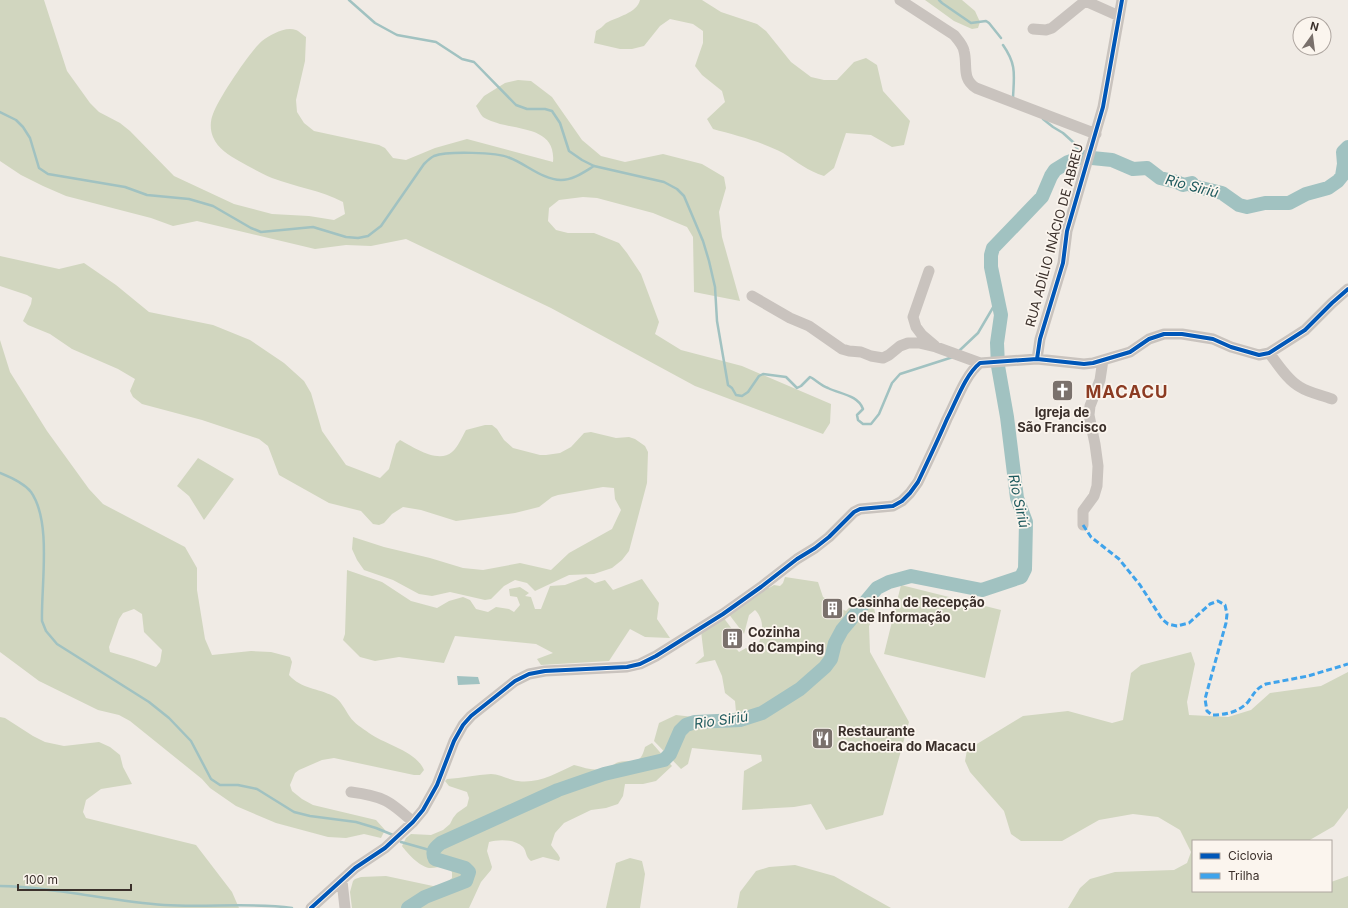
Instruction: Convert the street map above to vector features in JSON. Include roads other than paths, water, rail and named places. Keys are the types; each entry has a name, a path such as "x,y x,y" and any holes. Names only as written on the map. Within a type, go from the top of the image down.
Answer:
{"street":[{"path":"900,0 954,35 959,40 964,50 967,78 969,83 976,88 1096,134"},
{"name":"RUA ADÍLIO INÁCIO DE ABREU","path":"1037,359 1040,339 1063,263 1067,231 1086,170 1103,106 1122,0"},
{"path":"1033,29 1046,30 1052,28 1084,1 1119,16"},
{"path":"929,271 913,317 916,327 922,335 936,346"},
{"path":"752,296 790,318 809,326 842,349 861,352 871,356 883,358 900,346 908,343 936,346 980,363 1037,359 1084,364 1130,352 1149,339 1164,334 1182,334 1212,339 1231,347 1259,355 1269,353 1305,330 1348,289"},
{"path":"1269,353 1287,376 1300,388 1332,399"},
{"path":"1083,525 1083,511 1094,496 1097,486 1098,466 1089,415 1090,406 1100,380 1103,360"},
{"path":"311,908 356,868 385,848 413,822 423,810 437,785 454,741 463,725 471,716 515,681 529,674 545,671 626,667 640,664 656,656 717,618 761,587 797,559 829,537 854,512 860,509 893,506 902,501 918,482 965,384 975,367 980,363"},
{"path":"352,792 368,794 384,799 392,803 413,822"},
{"path":"342,881 346,908"}],"water":[{"path":"457,676 478,677 480,684 458,685"}],"waterway":[{"path":"349,0 375,23 397,35 436,42 462,59 474,62 516,105 527,109 545,109 552,111 560,123 569,151 582,160 594,166 664,182 677,189 684,196 703,241 709,261 715,287 717,321 728,385 732,388 736,395 742,396 748,392 759,376 763,374 786,377 797,388 810,377 826,387 853,398 861,404 863,409 857,415 858,420 863,424 871,424 879,414 892,383 900,374 953,357"},
{"path":"939,0 971,23 986,21 1001,38"},
{"path":"1003,45 1013,64 1013,98"},
{"path":"0,112 16,120 23,127 30,138 39,168 48,174 125,187 147,195 189,199 213,206 251,228 261,232 313,227 346,237 358,238 368,236 381,226 424,164 434,156 440,154 472,153 504,156 548,177 561,180 574,177 594,166"},
{"path":"1043,119 1073,142 1082,157"},
{"name":"Rio Siriú","path":"408,908 425,897 466,881 469,872 465,868 435,859 433,854 434,850 441,843 558,790 604,774 664,760 670,754 680,731 686,725 695,722 740,720 762,713 800,689 825,667 831,659 835,643 842,630 877,588 889,582 911,576 982,590 1021,577 1025,569 1026,522 1017,498 1007,417 998,366 997,343 1001,315 991,267 991,255 993,248 1042,197 1055,170 1068,162 1082,157 1112,160 1133,169 1147,168 1160,178 1183,185 1192,183 1193,186 1222,193 1239,205 1247,207 1265,203 1289,203 1306,194 1328,188 1342,176 1344,164 1343,152 1348,147"},
{"path":"960,350 978,333 998,299"},
{"path":"0,473 25,486 31,492 37,505 41,520 44,554 42,621 46,631 57,644 149,702 169,718 191,741 211,779 220,785 238,785 257,789 294,812 310,816 356,822 393,835"},
{"path":"401,842 433,851"},
{"path":"0,886 62,891 164,905 260,905 292,908"}],"place":[{"name":"Igreja de São Francisco","path":"1062,390"},
{"name":"Casinha de Recepção e de Informação","path":"833,609"},
{"name":"Cozinha do Camping","path":"732,639"},
{"name":"Restaurante Cachoeira do Macacu","path":"823,738"}],"district":[{"name":"MACACU","path":"1127,392"}]}
